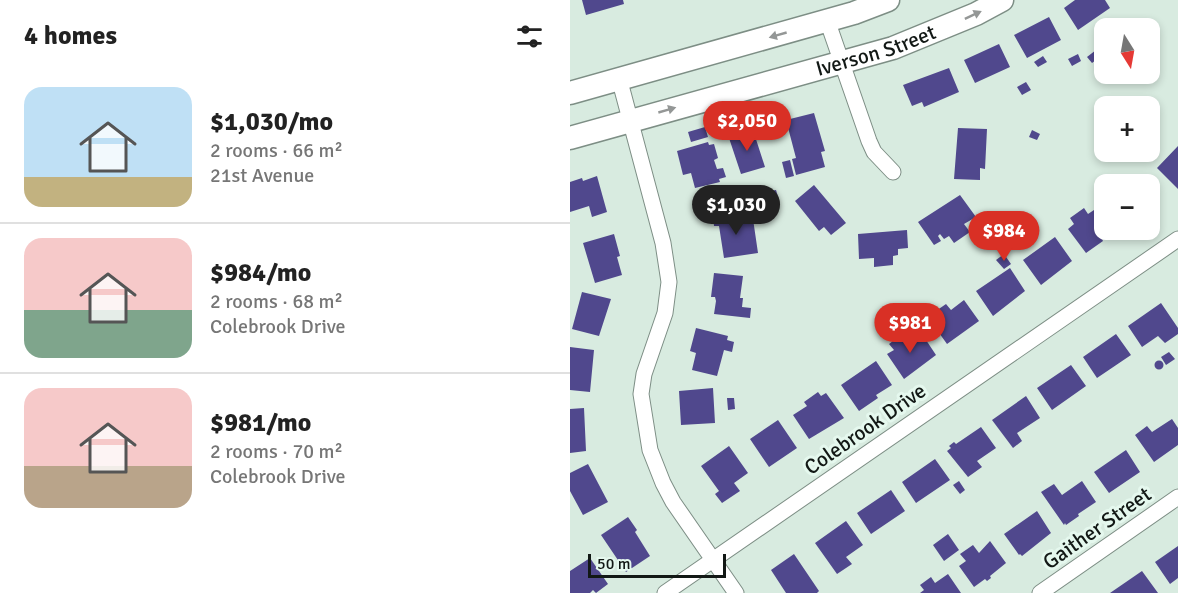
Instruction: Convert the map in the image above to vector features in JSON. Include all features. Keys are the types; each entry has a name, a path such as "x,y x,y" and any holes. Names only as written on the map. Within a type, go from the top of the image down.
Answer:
{"main road":[{"name":"Iverson Street","path":"570,93 827,20 888,0"},
{"name":"Iverson Street","path":"570,138 893,48 976,14 1002,0"}],"street":[{"path":"827,20 869,141 874,152 893,172"},
{"path":"620,78 663,243 669,282 665,313 644,374 641,394 650,450 663,483 736,593"},
{"name":"Colebrook Drive","path":"665,593 1178,239"},
{"name":"Gaither Street","path":"1040,593 1178,497"}],"building":[{"path":"582,0 623,0 624,4 586,15"},
{"path":"1075,0 1105,0 1110,8 1078,30 1064,8"},
{"path":"1049,17 1061,40 1027,58 1014,35"},
{"path":"999,44 1010,67 975,83 964,60"},
{"path":"1094,52 1092,63 1087,57"},
{"path":"1078,54 1081,61 1072,66 1068,59"},
{"path":"1043,56 1047,62 1038,67 1034,62"},
{"path":"949,68 959,92 924,107 922,102 912,106 903,85"},
{"path":"1026,82 1031,90 1022,95 1017,87"},
{"path":"814,113 825,151 821,152 825,167 796,175 792,159 796,158 786,120"},
{"path":"705,127 708,137 691,142 688,132"},
{"path":"958,128 987,129 985,169 980,168 980,180 954,179"},
{"path":"753,130 765,167 741,174 729,138"},
{"path":"1032,130 1040,134 1037,140 1029,137"},
{"path":"708,142 709,145 714,144 718,158 714,160 717,169 723,168 726,177 719,179 720,182 695,188 691,173 683,175 677,151"},
{"path":"1178,146 1178,189 1157,168"},
{"path":"790,160 794,176 786,178 782,162"},
{"path":"597,176 607,212 592,217 589,206 570,212 570,182 582,178 583,181"},
{"path":"814,185 846,223 831,235 824,227 819,231 795,201"},
{"path":"776,190 779,200 768,203 766,192"},
{"path":"762,192 764,201 756,203 754,194"},
{"path":"960,195 976,217 964,224 970,232 954,243 949,236 944,239 940,234 938,236 941,241 934,245 918,222"},
{"path":"1084,208 1088,214 1094,210 1094,240 1103,241 1086,253 1068,229 1074,224 1070,218"},
{"path":"735,213 736,221 753,219 758,253 724,258 719,226 714,226 713,216"},
{"path":"907,230 908,248 898,249 898,255 893,256 893,265 874,267 874,258 859,259 858,234"},
{"path":"614,234 622,275 595,283 583,243"},
{"path":"1055,237 1072,261 1041,285 1023,260"},
{"path":"1004,254 1011,264 1004,269 996,260"},
{"path":"1010,268 1025,291 993,316 976,291"},
{"path":"714,273 743,276 740,298 743,298 742,307 751,308 750,318 714,314 716,301 715,297 711,297"},
{"path":"582,292 611,299 599,336 572,329"},
{"path":"964,300 979,321 947,344 932,323 937,319 933,313 946,304 951,310"},
{"path":"1161,303 1178,328 1178,334 1165,343 1158,336 1142,347 1128,326"},
{"path":"696,328 728,336 727,340 734,342 732,352 724,350 717,376 692,370 696,353 690,351"},
{"path":"920,331 936,355 904,379 887,354 894,350 889,344 901,335 906,341"},
{"path":"1116,334 1131,355 1097,378 1083,357"},
{"path":"570,347 594,350 590,392 570,390"},
{"path":"1169,352 1175,359 1166,365 1161,357"},
{"path":"876,361 892,385 876,395 878,398 859,411 841,385"},
{"path":"1159,361 1163,365 1159,369 1155,365"},
{"path":"1071,365 1086,386 1052,410 1037,388"},
{"path":"713,388 715,423 681,425 679,391"},
{"path":"818,392 821,396 826,393 844,418 809,439 793,415 807,406 804,402"},
{"path":"1026,396 1040,418 1017,433 1022,441 1013,448 992,420"},
{"path":"727,398 734,398 735,409 728,410"},
{"path":"584,408 586,451 570,453 570,409"},
{"path":"1172,419 1178,428 1178,445 1154,462 1135,435 1147,426 1152,432"},
{"path":"778,420 797,448 769,467 750,439"},
{"path":"981,427 996,448 977,461 982,467 968,477 947,451 954,442 956,444"},
{"path":"729,446 748,473 734,483 740,491 722,503 715,494 719,491 701,466"},
{"path":"1126,450 1140,472 1109,493 1094,472"},
{"path":"935,459 950,480 916,503 902,482"},
{"path":"588,464 608,502 583,515 570,491 570,473"},
{"path":"959,481 965,490 960,494 953,485"},
{"path":"1082,481 1096,502 1064,525 1041,492 1054,484 1062,495"},
{"path":"891,490 905,511 871,534 857,513"},
{"path":"1037,511 1051,533 1022,556 1019,555 1004,534"},
{"path":"628,517 650,556 626,572 601,535"},
{"path":"846,521 863,545 846,557 852,564 837,574 815,543"},
{"path":"948,534 959,550 944,561 933,545"},
{"path":"990,541 1006,563 987,581 985,579 974,587 959,566 966,561 960,554 973,545 979,553"},
{"path":"1178,546 1178,578 1170,584 1155,562"},
{"path":"794,554 819,591 817,593 786,593 771,570"},
{"path":"590,558 608,584 596,593 593,590 590,593 570,593 570,571"},
{"path":"1142,571 1158,593 1110,593"},
{"path":"948,574 961,593 920,593 924,590 920,585 931,577 935,583"}]}
